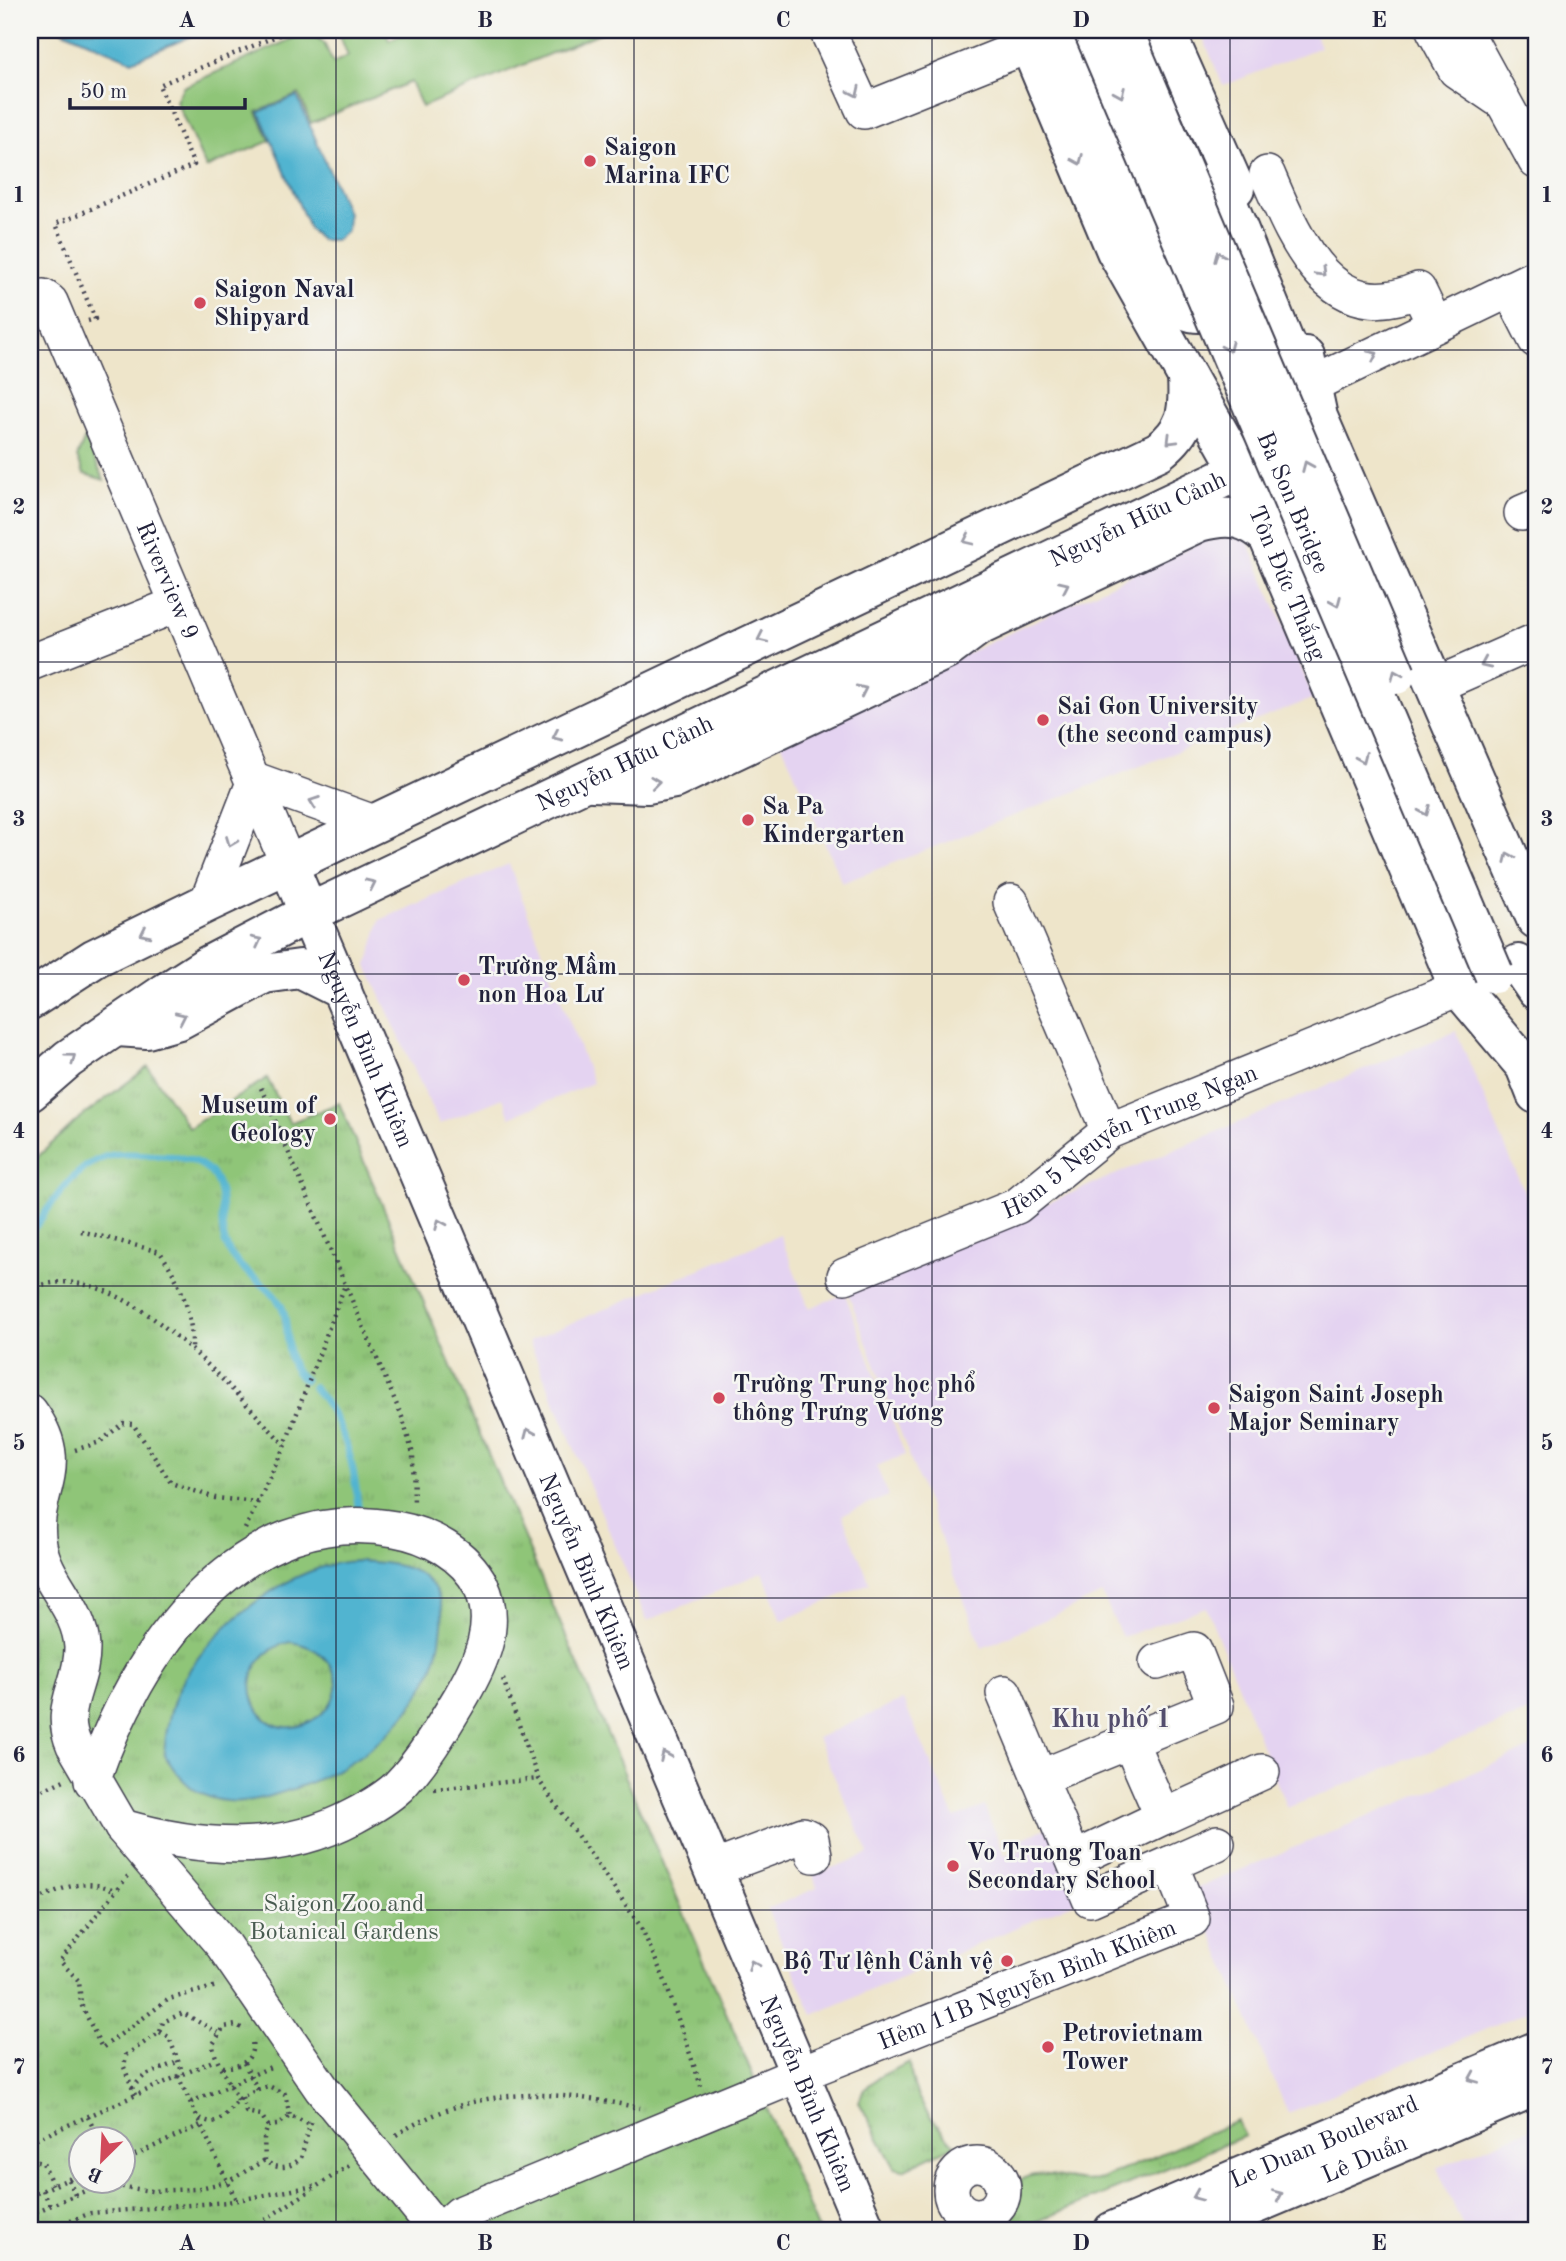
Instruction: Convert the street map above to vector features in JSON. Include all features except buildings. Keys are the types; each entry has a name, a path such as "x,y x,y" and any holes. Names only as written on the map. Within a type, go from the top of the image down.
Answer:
{"main road":[{"name":"Ba Son Bridge","path":"1093,30 1516,976"},
{"name":"Ba Son Bridge","path":"1123,30 1516,976"},
{"path":"1165,30 1223,167 1269,223 1303,348 1318,416 1536,919"},
{"path":"1037,35 1149,241 1171,296 1180,307 1193,313 1207,313 1252,294 1257,286 1256,274"},
{"name":"Tôn Đức Thắng","path":"1037,35 1116,251 1240,470 1459,988 1530,1080"},
{"name":"Nguyễn Hữu Cảnh","path":"214,981 309,913 1240,470 1259,457 1282,429 1291,391 1291,370 1286,346 1229,206 1223,167"},
{"path":"30,1000 95,958 207,903 1159,451 1175,438 1184,421 1188,402 1187,377"},
{"path":"587,782 647,784 674,779 946,650 977,628 1199,522 1238,516 1255,524 1269,537"},
{"path":"893,636 977,628"},
{"name":"Nguyễn Bỉnh Khiêm","path":"288,864 866,2231"},
{"path":"30,1091 68,1059 115,1027 147,1029 179,1020 214,981 300,969 342,990"},
{"path":"1516,976 1530,1080"},
{"name":"Le Duan Boulevard","path":"1113,2231 1419,2118 1536,2051"},
{"name":"Lê Duẩn","path":"1192,2231 1419,2118 1536,2086"}],"street":[{"path":"827,30 863,111 1037,35"},
{"path":"1434,30 1456,70 1502,102"},
{"path":"1464,30 1536,161"},
{"path":"1267,174 1269,223 1304,254 1323,277 1356,295 1378,301 1418,290 1435,325"},
{"path":"1311,385 1435,325 1528,286 1536,340"},
{"name":"Riverview 9","path":"36,298 50,302 255,780 288,864"},
{"path":"30,663 178,604"},
{"path":"1434,686 1536,641"},
{"path":"207,903 255,780 374,823"},
{"path":"1011,902 1109,1131"},
{"name":"Hẻm 5 Nguyễn Trung Ngạn","path":"845,1276 1017,1206 1109,1131 1459,988"},
{"path":"30,1412 46,1438 49,1455 37,1533 39,1546 80,1630 82,1661 67,1709 67,1721 69,1733 89,1775 122,1828 193,1907 370,2151 447,2229 460,2214 799,2074"},
{"path":"89,1775 136,1680 178,1620 222,1577 265,1550 322,1531 360,1526 408,1532 446,1548 472,1572 486,1600 487,1635 479,1666 447,1720 390,1794 346,1821 279,1843 192,1843 122,1828"},
{"path":"1039,1778 1216,1706 1194,1650 1157,1662"},
{"path":"1004,1693 1090,1899 1217,1843"},
{"path":"1130,1742 1163,1817"},
{"path":"1075,1859 1262,1772"},
{"path":"713,1869 803,1835 811,1839 814,1855"},
{"name":"Hẻm 11B Nguyễn Bỉnh Khiêm","path":"799,2074 1192,1919 1170,1864"},
{"path":"978,2163 987,2166 1001,2178 1004,2187 1000,2204 984,2223 968,2215 952,2217 951,2185 961,2169 978,2163"}],"path":[{"path":"62,331 95,319 56,224 194,165 159,85 291,30"},
{"path":"261,1088 409,1435 415,1478 408,1532"},
{"path":"81,1231 160,1252 183,1291 192,1324 192,1352"},
{"path":"30,1289 67,1282 104,1290 152,1317 192,1352 285,1445"},
{"path":"222,1577 285,1445 345,1284"},
{"path":"49,1455 92,1447 118,1426 128,1423 138,1427 171,1483 215,1498 258,1502"},
{"path":"247,2231 370,2151 438,2113 489,2097 519,2093 610,2101 700,2115 688,2058 665,1981 641,1927 538,1779 487,1635"},
{"path":"30,1796 89,1775"},
{"path":"390,1794 538,1779"},
{"path":"145,1856 60,1961 79,1981 81,2004 102,2048 169,1999 188,1992 248,1980"},
{"path":"30,1903 62,1888 82,1883 116,1891"},
{"path":"135,2095 124,2067 127,2055 160,2032 163,2022 183,2013 218,2033"},
{"path":"223,2067 244,2063 253,2051 247,2032 236,2025 224,2027 218,2033 212,2044 215,2060 223,2067 246,2112 261,2115 268,2126"},
{"path":"160,2032 169,2037 191,2102 236,2200"},
{"path":"191,2102 298,2055"},
{"path":"30,2142 215,2060"},
{"path":"132,2088 144,2076 177,2062"},
{"path":"244,2063 258,2090"},
{"path":"198,2117 214,2122 221,2120 240,2099 269,2086 280,2089 288,2100 290,2116"},
{"path":"268,2126 277,2125 290,2116"},
{"path":"265,2160 283,2168 301,2158 308,2123 290,2116"},
{"path":"88,2117 91,2124"},
{"path":"136,2155 202,2125"},
{"path":"265,2160 264,2138 268,2126"},
{"path":"30,2160 43,2163 53,2186"},
{"path":"136,2187 167,2191 227,2182 265,2160"},
{"path":"30,2184 32,2195 66,2181"},
{"path":"44,2231 90,2213 236,2200 320,2185"},
{"path":"43,2190 50,2205"},
{"path":"30,2214 75,2195"}],"shaded area":[{"path":"1200,30 1313,30 1320,47 1223,86"},
{"name":"Sai Gon University (the second campus)","path":"1233,532 1248,542 1314,698 842,883 781,742 1211,537"},
{"name":"Trường Mầm non Hoa Lư","path":"509,864 593,1083 510,1117 503,1098 439,1124 367,966 380,920"},
{"name":"Saigon Saint Joseph Major Seminary","path":"1456,1031 1536,1219 1536,1709 1287,1808 1206,1607 1122,1637 1102,1594 982,1648 846,1288"},
{"name":"Trường Trung học phổ thông Trưng Vương","path":"780,1235 809,1308 845,1294 905,1455 876,1466 889,1496 842,1515 870,1583 781,1621 763,1572 647,1621 529,1341"},
{"name":"Vo Truong Toan Secondary School","path":"903,1700 955,1818 984,1806 1005,1856 1023,1849 1019,1840 1050,1826 1082,1899 813,2015 767,1909 817,1888 813,1875 869,1854 817,1738"},
{"path":"1536,1746 1536,2008 1288,2113 1193,1890"},
{"path":"1536,2126 1536,2231 1465,2231 1437,2168"}],"green space":[{"path":"341,30 385,30 389,40 412,30 607,30 422,107 411,82 311,123 299,94 257,112 270,141 206,168 176,101 183,87 310,32 324,43 333,63 348,56 340,36"},
{"path":"85,438 104,480 84,474 77,457"},
{"name":"Saigon Zoo and Botanical Gardens","path":"148,1067 189,1128 267,1078 290,1123 339,1103 819,2231 30,2231 30,1164 76,1121"},
{"path":"910,2062 914,2087 924,2108 955,2145 903,2170 895,2168 859,2102 872,2082"},
{"path":"1237,2121 1245,2136 1014,2231 998,2231 1014,2183 1026,2177 1047,2175 1090,2181 1102,2179"}],"water":[{"path":"61,30 206,30 132,61"},
{"path":"297,96 348,214 347,231 336,240 321,240 310,230 259,112"},
{"path":"359,1561 399,1566 414,1571 432,1585 441,1604 442,1626 436,1657 424,1686 408,1711 386,1734 335,1771 268,1797 250,1800 222,1800 198,1792 181,1778 164,1754 170,1714 185,1677 217,1636 260,1599 285,1583 335,1564","holes":["290,1642 314,1650 326,1660 337,1682 334,1695 326,1710 311,1721 290,1727 273,1724 261,1714 253,1699 252,1682 257,1665 269,1651"]}],"waterway":[{"path":"30,1234 75,1175 99,1159 133,1154 180,1157 205,1167 218,1186 223,1232 228,1249 233,1258 270,1291 282,1307 289,1355 297,1372 305,1380"},
{"path":"313,1387 333,1414 346,1442 354,1473 358,1506"}],"place":[{"name":"Saigon Marina IFC","path":"590,161"},
{"name":"Saigon Naval Shipyard","path":"200,303"},
{"name":"Sai Gon University (the second campus)","path":"1043,720"},
{"name":"Sa Pa Kindergarten","path":"748,820"},
{"name":"Trường Mầm non Hoa Lư","path":"464,980"},
{"name":"Museum of Geology","path":"330,1119"},
{"name":"Trường Trung học phổ thông Trưng Vương","path":"719,1398"},
{"name":"Saigon Saint Joseph Major Seminary","path":"1214,1408"},
{"name":"Vo Truong Toan Secondary School","path":"953,1866"},
{"name":"Bộ Tư lệnh Cảnh vệ","path":"1007,1961"},
{"name":"Petrovietnam Tower","path":"1048,2047"}],"district":[{"name":"Khu phố 1","path":"1111,1718"}]}
